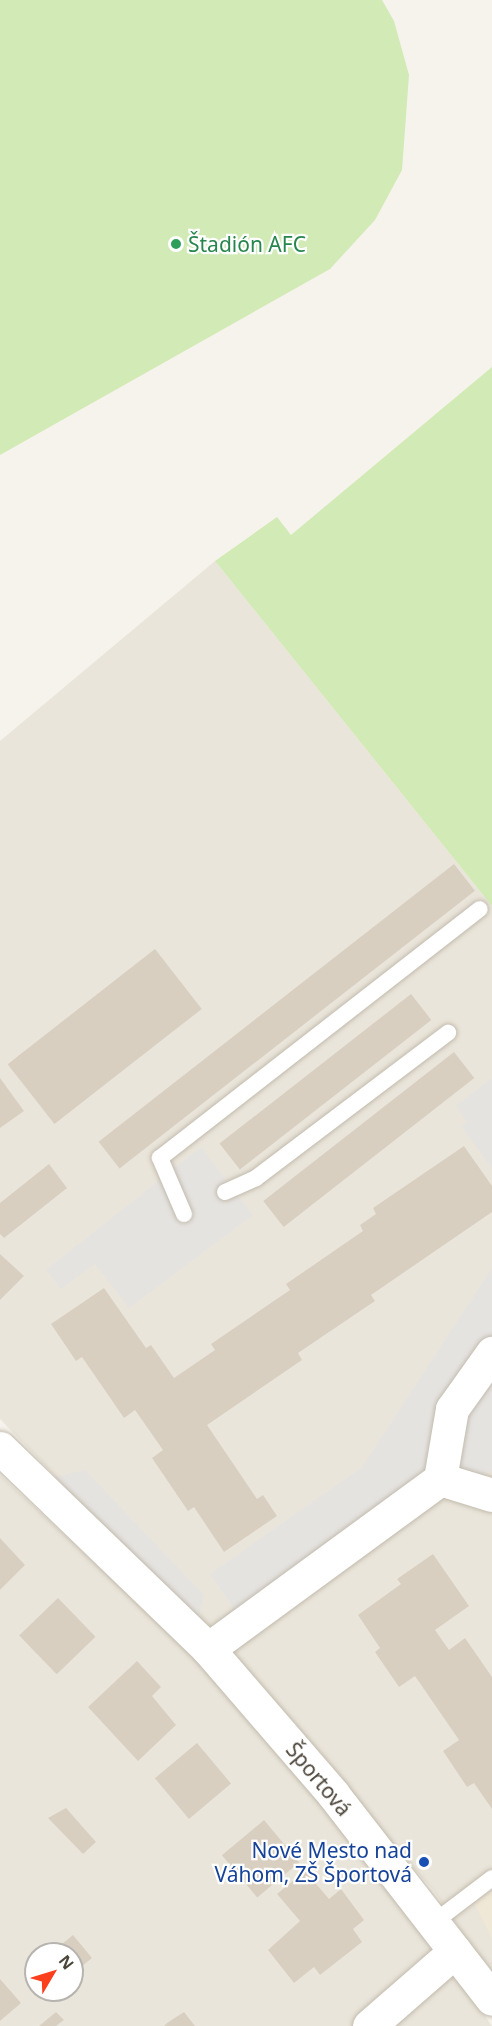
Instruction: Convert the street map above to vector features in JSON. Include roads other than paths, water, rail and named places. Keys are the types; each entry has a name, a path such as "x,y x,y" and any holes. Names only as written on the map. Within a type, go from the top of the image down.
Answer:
{"street":[{"path":"208,1649 440,1479 452,1408 492,1353"},
{"name":"Športová","path":"0,1448 208,1649 333,1794 492,1999"},
{"path":"440,1479 492,1495"},
{"path":"369,2026 455,1951"}],"lane":[{"path":"184,1214 160,1158 480,909"},
{"path":"225,1192 256,1178 448,1033"},
{"path":"433,1923 492,1878"}],"place":[{"name":"Štadión AFC","path":"176,244"},
{"name":"Nové Mesto nad Váhom, ZŠ Športová","path":"424,1862"}]}
